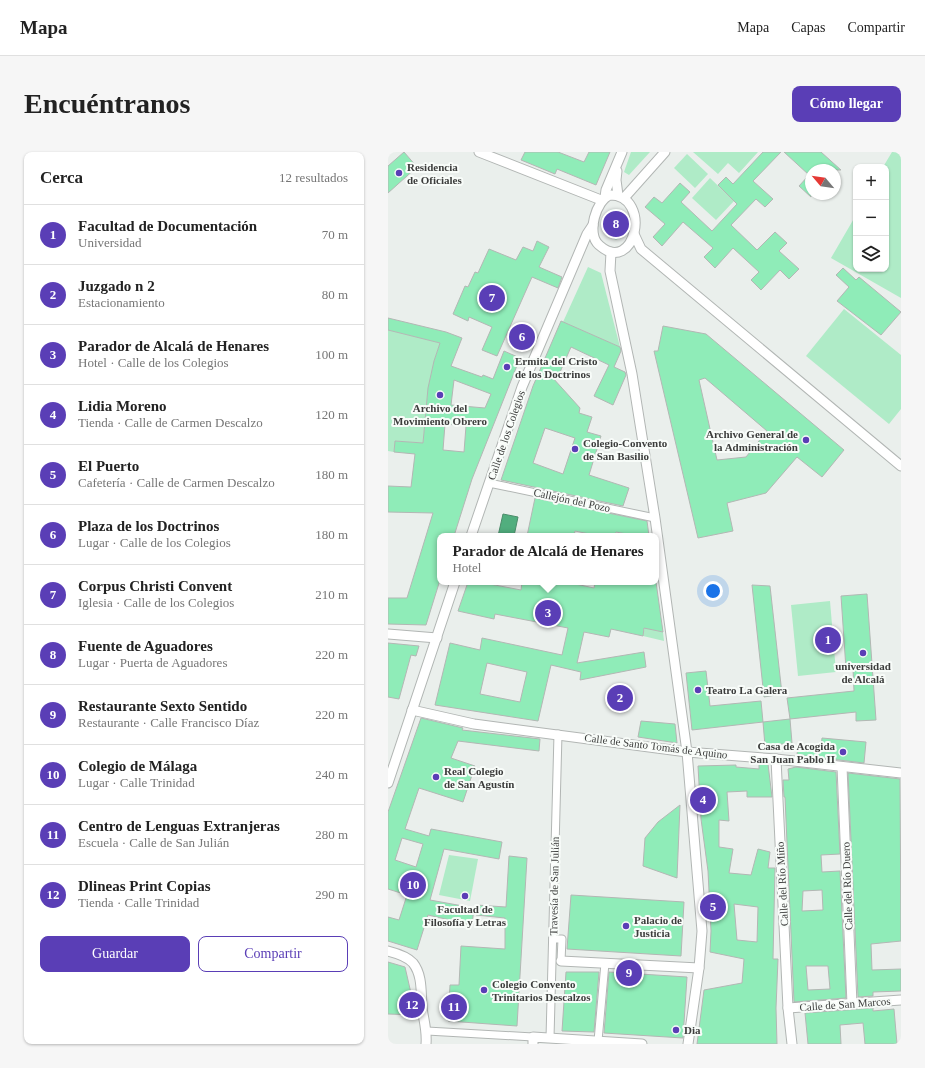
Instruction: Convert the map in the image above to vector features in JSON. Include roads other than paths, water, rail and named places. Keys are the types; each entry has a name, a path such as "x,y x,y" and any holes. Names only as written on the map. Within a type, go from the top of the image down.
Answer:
{"street":[{"path":"479,152 603,199 621,197 665,152"},
{"path":"619,161 616,180 621,197 631,204 634,213 634,234 628,247 621,252 611,252 597,243 593,225 596,212 603,199 622,152"},
{"name":"Calle de los Colegios","path":"472,533 522,387 587,234 593,225"},
{"path":"634,234 641,249 901,466"},
{"path":"628,247 641,249"},
{"path":"611,252 610,271 632,374 657,533"},
{"name":"Callejón del Pozo","path":"489,483 655,518"},
{"path":"659,547 687,752 702,931 699,968 688,1044"},
{"path":"388,783 454,585"},
{"path":"388,634 437,638"},
{"name":"Calle de Santo Tomás de Aquino","path":"412,710 474,724 687,752 776,759 842,768 901,773"},
{"name":"Travesía de San Julián","path":"550,1038 558,734"},
{"name":"Calle del Río Miño","path":"776,759 788,1008 792,1044"},
{"name":"Calle del Río Duero","path":"842,768 852,1004"},
{"path":"553,939 562,939 561,961 699,968"},
{"path":"388,950 412,962 420,982 422,1013 427,1031 426,1044"},
{"path":"598,1041 605,963"},
{"name":"Calle de San Marcos","path":"788,1008 901,1000"},
{"path":"427,1031 533,1040 550,1038 642,1044"}],"place":[{"name":"Residencia de Oficiales","path":"399,173"},
{"name":"Fuente de Aguadores","path":"616,224"},
{"name":"Corpus Christi Convent","path":"492,298"},
{"name":"Plaza de los Doctrinos","path":"522,337"},
{"name":"Ermita del Cristo de los Doctrinos","path":"507,367"},
{"name":"Archivo del Movimiento Obrero","path":"440,395"},
{"name":"Archivo General de la Administración","path":"806,440"},
{"name":"Colegio-Convento de San Basilio","path":"575,449"},
{"name":"Parador de Alcalá de Henares","path":"548,613"},
{"name":"Facultad de Documentación","path":"828,640"},
{"name":"universidad de Alcalá","path":"863,653"},
{"name":"Teatro La Galera","path":"698,690"},
{"name":"Juzgado n 2","path":"620,698"},
{"name":"Casa de Acogida San Juan Pablo II","path":"843,752"},
{"name":"Real Colegio de San Agustín","path":"436,777"},
{"name":"Lidia Moreno","path":"703,800"},
{"name":"Colegio de Málaga","path":"413,885"},
{"name":"Facultad de Filosofía y Letras","path":"465,896"},
{"name":"El Puerto","path":"713,907"},
{"name":"Palacio de Justicia","path":"626,926"},
{"name":"Restaurante Sexto Sentido","path":"629,973"},
{"name":"Colegio Convento Trinitarios Descalzos","path":"484,990"},
{"name":"Dlineas Print Copias","path":"412,1005"},
{"name":"Centro de Lenguas Extranjeras","path":"454,1007"},
{"name":"Dia","path":"676,1030"}]}
